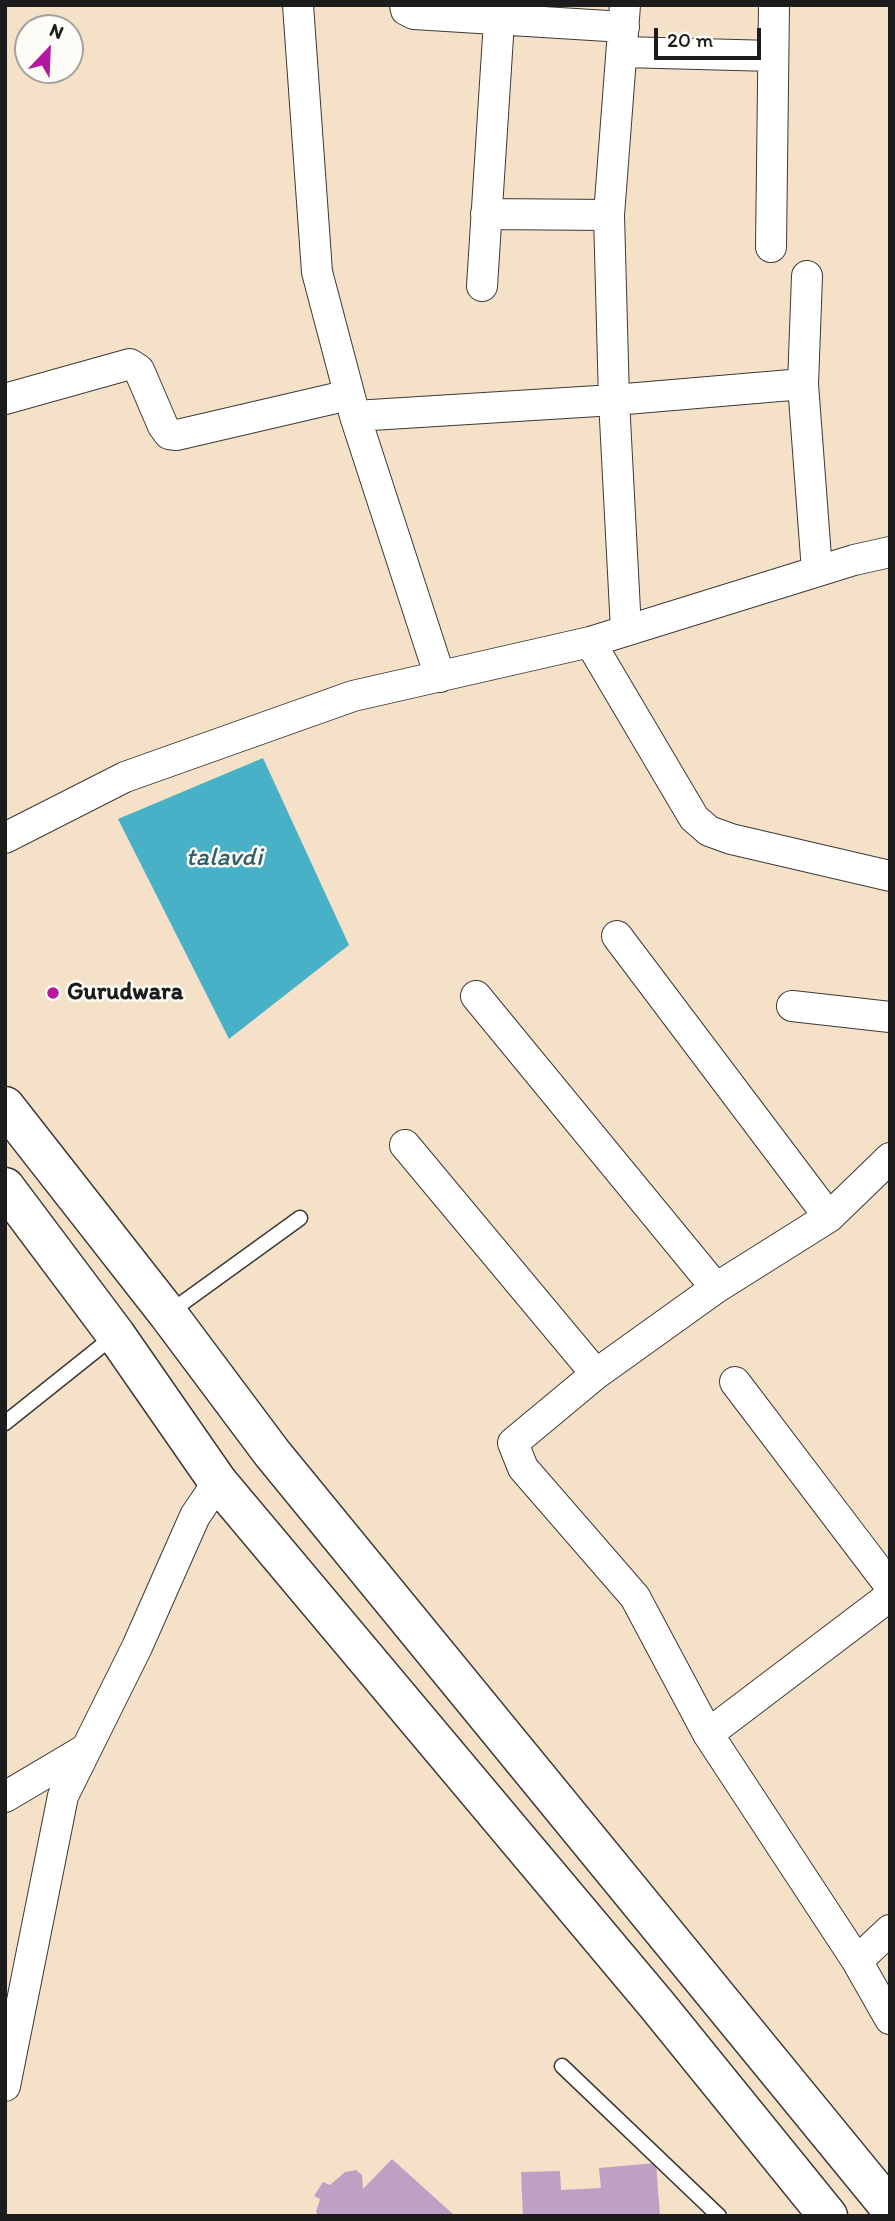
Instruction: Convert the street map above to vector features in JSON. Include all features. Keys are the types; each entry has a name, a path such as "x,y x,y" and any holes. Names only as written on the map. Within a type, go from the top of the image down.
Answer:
{"main road":[{"path":"5,1106 168,1314 280,1464 890,2208"},
{"path":"5,1188 116,1335 218,1482 657,2006 828,2216"}],"street":[{"path":"298,5 317,272 352,406 440,677"},
{"path":"405,5 406,10 414,14 624,28 773,56"},
{"path":"771,247 774,5"},
{"path":"482,286 499,21"},
{"path":"624,28 609,215 614,400 626,630"},
{"path":"486,214 609,215"},
{"path":"807,276 803,384 817,571"},
{"path":"5,399 130,364 139,370 163,426 169,435 177,436 352,406 614,400 803,384"},
{"path":"5,838 125,777 353,696 590,642 817,571 890,552"},
{"path":"590,642 694,818 709,831 731,839 890,876"},
{"path":"617,936 829,1217"},
{"path":"476,996 716,1288"},
{"path":"792,1006 890,1017"},
{"path":"405,1145 596,1374"},
{"path":"890,1158 829,1217 716,1288 596,1374 513,1443 523,1468 635,1597 708,1734 857,1961 890,2019"},
{"path":"735,1382 890,1586"},
{"path":"5,2086 63,1796 137,1647 195,1516 218,1482"},
{"path":"708,1734 890,1596"},
{"path":"5,1797 86,1749"},
{"path":"857,1961 890,1930"}],"lane":[{"path":"168,1314 300,1218"},
{"path":"5,1423 116,1335"},
{"path":"562,2066 719,2216"}],"water":[{"name":"talavdi","path":"263,758 349,945 229,1039 118,819"}],"building":[{"path":"392,2159 455,2216 319,2216 316,2212 320,2199 314,2196 323,2182 330,2185 345,2172 356,2170 362,2175 363,2189"},
{"path":"656,2163 660,2216 523,2216 521,2172 560,2171 561,2190 601,2188 599,2168"}],"place":[{"name":"Gurudwara","path":"53,993"}]}
